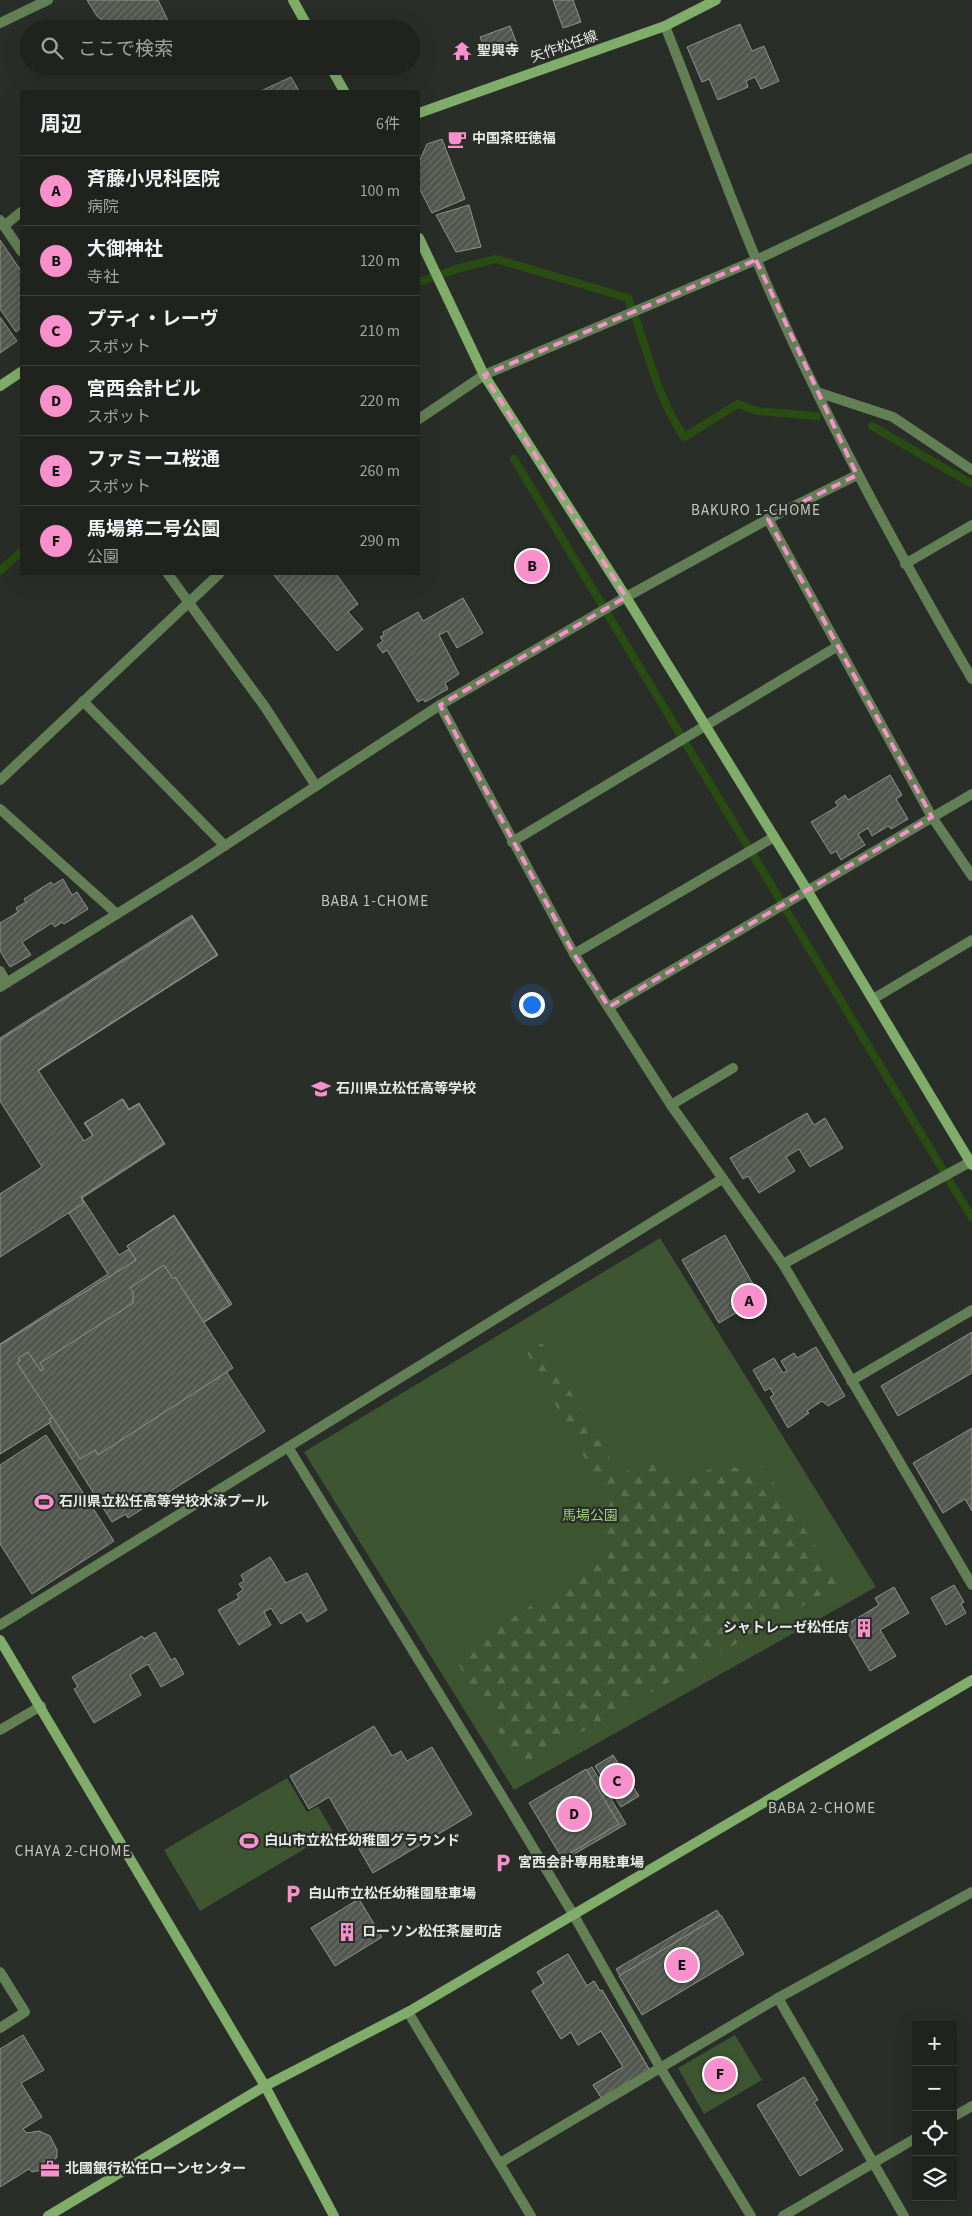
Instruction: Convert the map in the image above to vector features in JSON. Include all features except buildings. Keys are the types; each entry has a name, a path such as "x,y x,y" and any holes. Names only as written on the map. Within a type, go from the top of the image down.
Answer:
{"street":[{"path":"0,23 48,0"},
{"path":"293,0 304,20"},
{"name":"矢作松任線","path":"420,113 666,26 716,0"},
{"path":"666,26 756,260 857,475 905,564 972,679"},
{"path":"335,75 343,90"},
{"path":"420,418 484,374 756,260 972,158"},
{"path":"20,213 2,223 20,250"},
{"path":"420,240 484,374 626,597 774,836 971,1162 934,1180 783,1264"},
{"path":"0,386 20,373"},
{"path":"818,392 893,417 972,470"},
{"path":"0,971 4,985 225,846 440,705 626,597 768,519 857,475"},
{"path":"768,519 932,817 972,876"},
{"path":"905,564 972,525"},
{"path":"169,575 265,707 316,786"},
{"path":"0,780 188,600 218,575"},
{"path":"512,842 838,646"},
{"path":"83,701 225,846"},
{"path":"440,705 512,842 574,954 671,1105 783,1264 850,1381 972,1585"},
{"path":"609,1007 972,794"},
{"path":"0,809 117,914"},
{"path":"574,954 774,836"},
{"path":"873,999 972,940"},
{"path":"671,1105 733,1068"},
{"path":"0,1625 722,1179"},
{"path":"850,1381 972,1310"},
{"path":"288,1447 573,1914 661,2069 750,2216"},
{"path":"0,1640 264,2086 334,2216"},
{"path":"48,2216 264,2086 408,2012 972,1680"},
{"path":"0,1730 40,1706"},
{"path":"500,2163 778,1998 972,1892"},
{"path":"0,1972 25,2012 0,2028"},
{"path":"778,1998 904,2216"},
{"path":"408,2012 531,2216"},
{"path":"957,2115 972,2106"},
{"path":"783,2216 912,2140"}],"highlighted area":[{"path":"756,260 857,475 768,519 932,817 609,1007 574,954 440,705 626,597 484,375"}],"green space":[{"name":"馬場公園","path":"660,1238 876,1587 514,1790 304,1452"},
{"path":"542,1343 620,1476 636,1464 660,1463 677,1487 717,1465 767,1472 841,1584 520,1767 454,1657 602,1558 601,1488 526,1351"},
{"name":"白山市立松任幼稚園グラウンド","path":"287,1778 307,1812 318,1806 333,1832 200,1911 164,1850"},
{"path":"735,2035 762,2080 704,2114 678,2068"}],"waterway":[{"path":"420,282 460,268 496,259 628,298 658,386 684,437 738,404 757,411 817,416"},
{"path":"872,426 972,484"},
{"path":"514,459 972,1218"},
{"path":"0,571 20,553"}],"place":[{"name":"聖興寺","path":"462,51"},
{"name":"中国茶旺徳福","path":"457,139"},
{"name":"大御神社","path":"532,566"},
{"name":"石川県立松任高等学校","path":"321,1089"},
{"name":"斉藤小児科医院","path":"749,1301"},
{"name":"石川県立松任高等学校水泳プール","path":"44,1502"},
{"name":"シャトレーゼ松任店","path":"864,1628"},
{"name":"プティ・レーヴ","path":"617,1781"},
{"name":"宮西会計ビル","path":"574,1814"},
{"name":"白山市立松任幼稚園グラウンド","path":"249,1841"},
{"name":"宮西会計専用駐車場","path":"503,1863"},
{"name":"白山市立松任幼稚園駐車場","path":"293,1894"},
{"name":"ローソン松任茶屋町店","path":"347,1932"},
{"name":"ファミーユ桜通","path":"682,1965"},
{"name":"馬場第二号公園","path":"720,2074"},
{"name":"北國銀行松任ローンセンター","path":"50,2169"}],"district":[{"name":"BAKURO 1-CHOME","path":"756,510"},
{"name":"BABA 1-CHOME","path":"375,901"},
{"name":"BABA 2-CHOME","path":"822,1808"},
{"name":"CHAYA 2-CHOME","path":"73,1851"}]}
